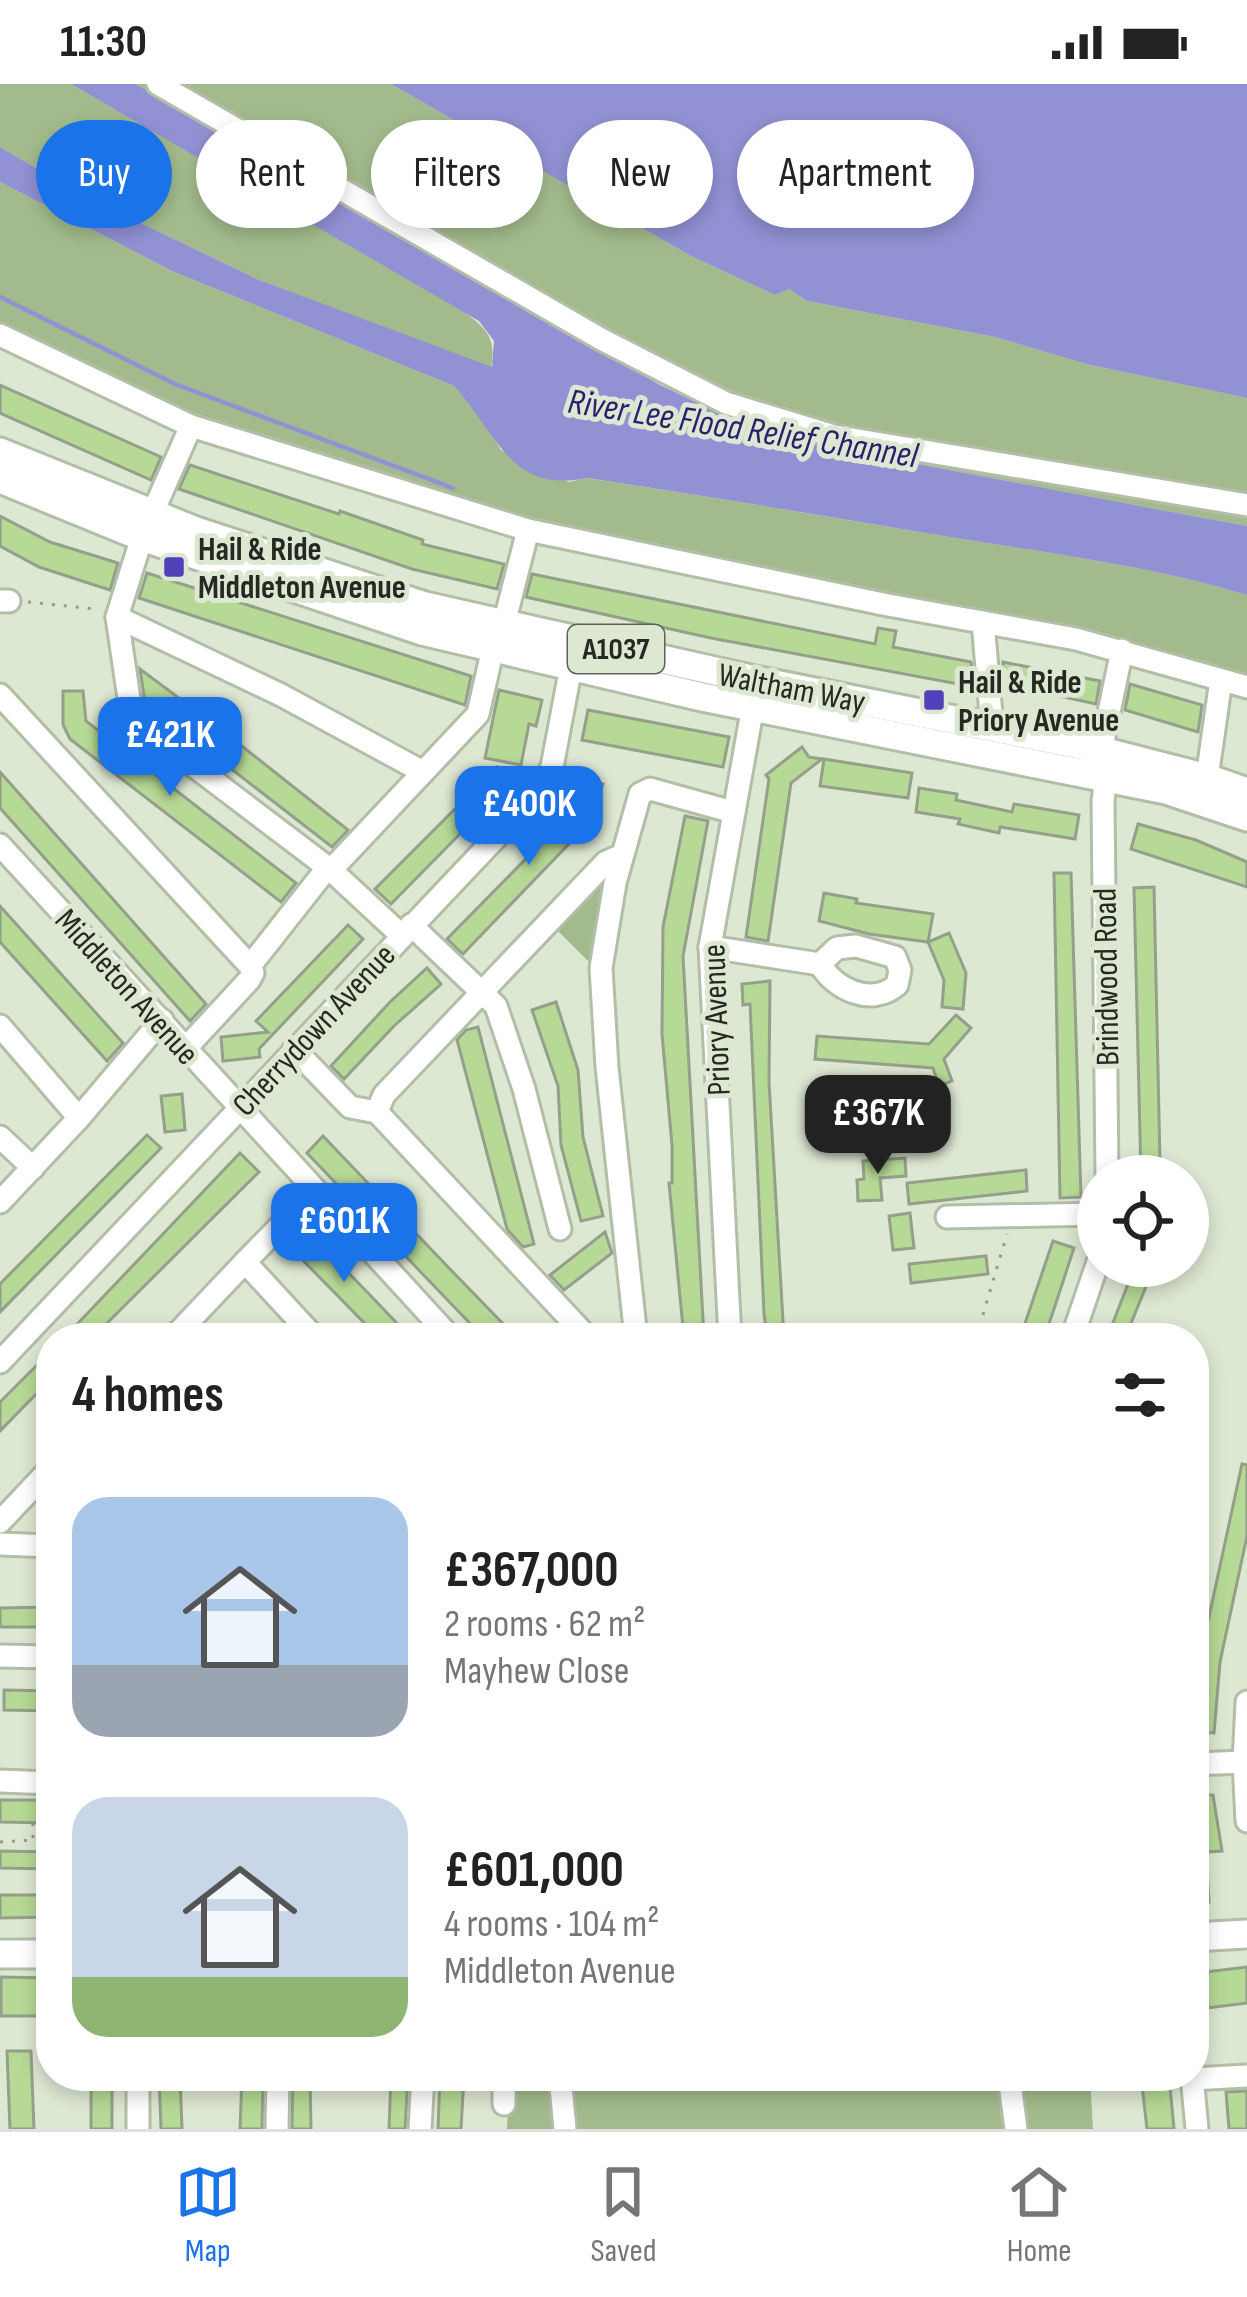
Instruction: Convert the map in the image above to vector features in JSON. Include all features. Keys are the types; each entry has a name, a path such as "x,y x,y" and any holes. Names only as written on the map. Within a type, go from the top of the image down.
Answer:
{"main road":[{"name":"Waltham Way","path":"0,452 147,526"},
{"name":"Waltham Way","path":"0,479 248,561 425,606 498,636 705,683 986,734 1211,788 1247,792"},
{"name":"Waltham Way","path":"530,644 571,667 629,666"},
{"name":"Waltham Way","path":"705,683 753,706 809,704"},
{"name":"Waltham Way","path":"1211,788 1247,817"},
{"path":"1209,1936 1247,1934"},
{"path":"0,1954 36,1954"}],"street":[{"path":"158,84 580,328 726,404 834,436 1247,505"},
{"path":"0,335 158,414 528,530 1122,650 1247,687"},
{"path":"191,426 147,526 117,616 132,718 330,869 496,1006 524,1089 560,1229"},
{"path":"250,966 330,869 478,714 528,530"},
{"path":"117,616 281,695 423,772"},
{"path":"983,622 986,734"},
{"name":"Brindwood Road","path":"1107,1155 1104,764 1122,650"},
{"name":"Cherrydown Avenue","path":"37,1323 546,781 571,667"},
{"path":"1211,788 1220,680"},
{"path":"0,695 250,966 249,980 185,1049"},
{"name":"Priory Avenue","path":"729,1323 710,947 753,706"},
{"path":"632,774 734,808"},
{"path":"634,1323 601,968 622,855 640,794 650,789 734,808"},
{"name":"Middleton Avenue","path":"0,845 437,1323"},
{"path":"377,1112 384,1095 482,991 606,862 622,855"},
{"path":"710,947 820,964"},
{"path":"0,1202 80,1118 162,1020"},
{"path":"0,1026 80,1118"},
{"path":"295,1049 350,1107 377,1112 574,1323"},
{"path":"0,1137 33,1168"},
{"path":"187,1323 315,1190"},
{"path":"947,1216 1077,1214"},
{"path":"245,1262 301,1323"},
{"path":"1077,1323 1089,1287"},
{"name":"Cherrydown Avenue","path":"0,1362 36,1324"},
{"path":"0,1522 36,1484"},
{"path":"0,1544 36,1545"},
{"path":"0,1656 36,1657"},
{"path":"1247,1702 1247,1821"},
{"path":"1209,1763 1244,1762"},
{"path":"0,1781 36,1782"},
{"path":"1209,2077 1247,2076"},
{"path":"138,2091 138,2129"},
{"path":"277,2129 278,2091"},
{"path":"421,2129 422,2091"},
{"path":"504,2091 504,2104"},
{"path":"561,2091 565,2129"},
{"path":"1011,2091 1016,2129"},
{"path":"1193,2091 1197,2129"}],"path":[{"path":"5,601 91,608 117,616"},
{"path":"980,1323 1012,1216"},
{"path":"33,1823 33,1840"},
{"path":"0,1842 36,1840"}],"green space":[{"path":"0,84 71,84 134,120 36,120 36,168 0,147"},
{"path":"136,84 391,84 454,120 371,120 371,220 347,206 347,120 198,120"},
{"path":"172,142 196,156 196,228 321,228 480,324 492,346 491,368 257,279 151,228 172,228"},
{"path":"543,171 567,185 567,228 642,228 775,295 789,289 807,301 995,337 1086,364 1247,398 1247,526 821,446 754,429 626,367 385,228 543,228"},
{"path":"0,182 36,201 36,228 89,228 172,271 454,386 501,450 569,482 586,478 1062,555 1247,595 1247,691 346,479 0,341"},
{"path":"611,864 592,965 551,924"},
{"path":"508,2091 1091,2091 1093,2129 507,2129"}],"water":[{"path":"71,84 136,84 199,120 196,157 172,143 172,120 133,120"},
{"path":"391,84 1247,84 1247,398 1086,364 995,337 807,301 789,289 775,295 689,255 642,228 713,228 713,120 567,120 567,185 543,171 543,120 454,120"},
{"path":"0,147 36,168 36,201 0,182"},
{"name":"River Lee Flood Relief Channel","path":"347,205 371,219 371,228 387,228 660,385 754,429 821,446 1247,526 1247,595 1062,555 587,478 540,477 508,456 454,386 172,271 89,228 151,228 257,279 492,367 494,341 479,321 319,228 347,228"}],"building":[{"path":"0,385 161,457 151,480 0,413"},
{"path":"190,465 340,511 423,540 422,544 504,564 497,589 412,569 179,489"},
{"path":"0,516 50,542 118,563 110,590 39,567 0,546"},
{"path":"147,573 471,676 465,705 139,598"},
{"path":"532,574 875,644 878,628 896,631 893,647 971,662 974,687 711,638 526,597"},
{"path":"1003,662 1100,681 1096,704 1003,684"},
{"path":"140,669 348,830 332,847 145,702"},
{"path":"1130,684 1202,705 1198,732 1125,710"},
{"path":"499,690 542,700 536,726 529,724 521,765 485,758"},
{"path":"63,691 83,691 86,721 296,883 281,902 70,739 63,725"},
{"path":"588,710 729,737 723,767 582,740"},
{"path":"802,747 809,757 822,759 791,783 768,941 746,937 766,775"},
{"path":"824,759 912,773 908,798 820,786"},
{"path":"497,767 511,782 391,904 375,889"},
{"path":"0,772 206,1004 190,1021 0,808"},
{"path":"582,778 603,784 590,822 463,954 447,939 570,814"},
{"path":"919,788 957,794 956,800 1012,812 1014,804 1079,815 1075,839 1000,827 999,833 958,824 960,819 916,812"},
{"path":"685,816 708,821 683,956 703,1323 683,1323 669,1183 672,1145 662,1034 663,927"},
{"path":"1138,824 1196,840 1247,862 1247,887 1131,849"},
{"path":"1054,873 1071,873 1080,1155 1077,1197 1060,1198"},
{"path":"1154,887 1160,1155 1140,1155 1134,888"},
{"path":"824,893 857,899 856,903 933,914 928,942 819,921"},
{"path":"0,906 123,1043 107,1061 0,942"},
{"path":"348,925 363,939 259,1049 260,1057 223,1061 221,1037 268,1032 256,1021"},
{"path":"949,933 966,973 963,1009 942,1007 944,980 928,942"},
{"path":"427,968 441,984 344,1079 331,1066"},
{"path":"770,981 769,1082 783,1323 765,1323 764,1314 750,1004 743,1005 742,984"},
{"path":"556,1002 578,1070 583,1137 603,1216 581,1221 561,1145 558,1086 532,1010"},
{"path":"956,1015 971,1028 944,1059 952,1081 939,1086 933,1068 815,1059 817,1036 929,1044"},
{"path":"478,1027 534,1244 523,1247 507,1229 457,1040 466,1030"},
{"path":"182,1094 185,1130 165,1132 161,1096"},
{"path":"147,1135 161,1148 0,1312 0,1284"},
{"path":"323,1136 503,1323 470,1323 307,1153"},
{"path":"240,1153 259,1172 107,1323 78,1323"},
{"path":"905,1158 906,1176 880,1178 882,1200 858,1201 863,1161"},
{"path":"1026,1170 1027,1191 909,1204 907,1183"},
{"path":"910,1213 914,1248 893,1250 889,1216"},
{"path":"302,1225 397,1323 364,1323 285,1242"},
{"path":"605,1232 612,1253 564,1290 550,1275"},
{"path":"1053,1241 1074,1248 1049,1323 1025,1323"},
{"path":"986,1256 988,1274 911,1283 909,1264"},
{"path":"1127,1287 1146,1287 1131,1323 1113,1323"},
{"path":"36,1366 36,1394 0,1431 0,1402"},
{"path":"1242,1464 1247,1465 1247,1536 1220,1662 1214,1733 1209,1733 1209,1617"},
{"path":"36,1607 36,1627 0,1627 0,1608"},
{"path":"4,1690 36,1691 36,1711 4,1710"},
{"path":"1209,1795 1213,1795 1222,1851 1209,1852"},
{"path":"0,1800 36,1800 36,1823 0,1822"},
{"path":"0,1851 36,1852 36,1869 0,1868"},
{"path":"0,1895 36,1895 36,1917 0,1918"},
{"path":"1247,1967 1247,2003 1209,2008 1209,1972"},
{"path":"1,1977 36,1978 36,2016 1,2016"},
{"path":"7,2051 31,2051 34,2129 10,2129"},
{"path":"91,2091 112,2091 112,2129 91,2129"},
{"path":"160,2091 181,2091 182,2129 161,2129"},
{"path":"241,2091 263,2091 262,2129 240,2129"},
{"path":"293,2091 310,2091 311,2129 292,2129"},
{"path":"390,2091 407,2091 405,2129 389,2129"},
{"path":"439,2091 463,2091 461,2129 438,2129"},
{"path":"1143,2091 1170,2091 1174,2129 1147,2129"},
{"path":"1247,2091 1247,2129 1229,2129 1226,2092"}],"waterway":[{"path":"0,297 175,384 453,488"}],"place":[{"name":"Hail & Ride Middleton Avenue","path":"174,567"},
{"name":"Hail & Ride Priory Avenue","path":"934,700"}]}
